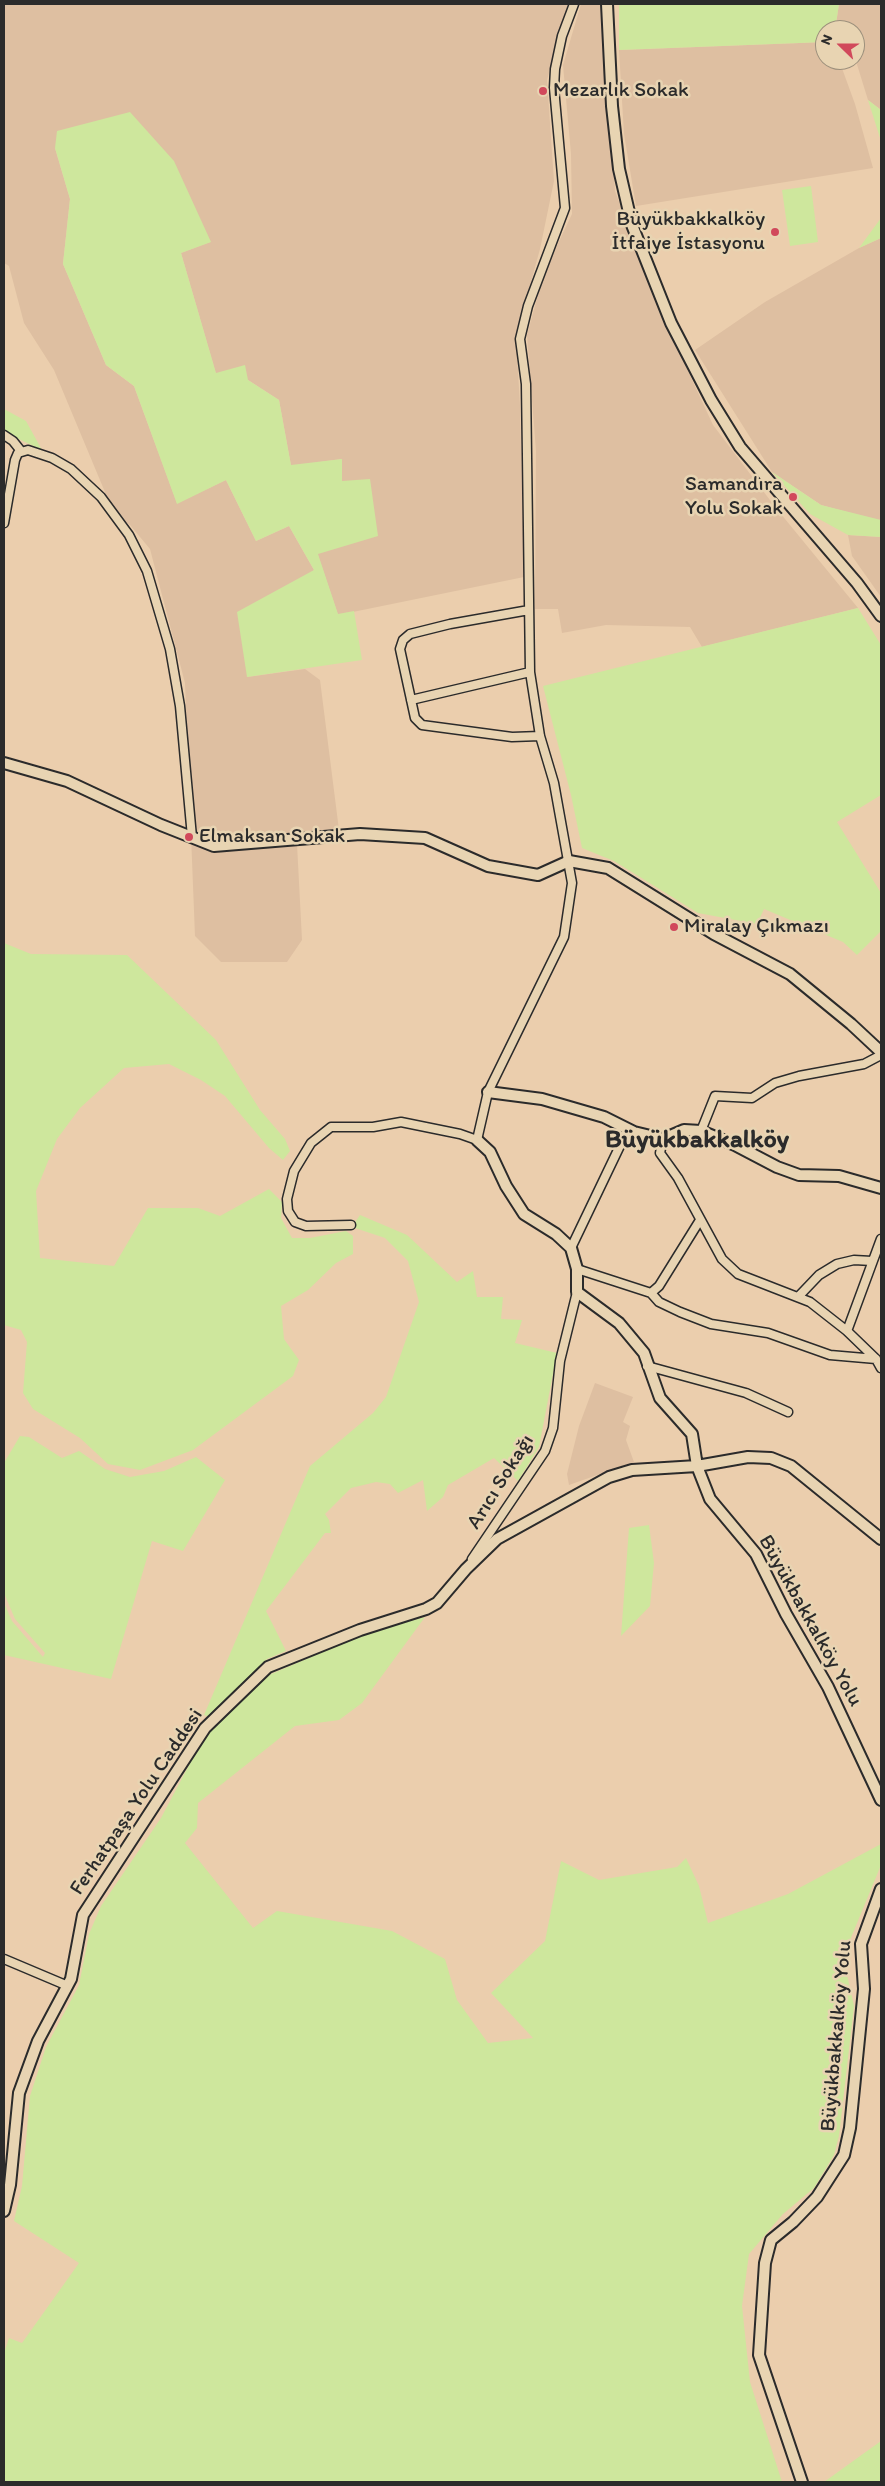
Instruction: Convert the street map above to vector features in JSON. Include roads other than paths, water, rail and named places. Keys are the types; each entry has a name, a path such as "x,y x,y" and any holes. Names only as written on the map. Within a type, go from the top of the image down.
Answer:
{"main road":[{"path":"607,4 612,106 619,169 632,225 671,323 711,400 740,447 857,583 881,616"},
{"path":"4,763 67,781 161,825 214,846 360,834 425,838 488,866 538,875 569,861 608,868 714,934 790,974 881,1053"},
{"path":"488,1092 542,1099 604,1117 628,1129 663,1139 684,1130 701,1131 735,1145 776,1167 799,1175 839,1176 881,1188"},
{"path":"476,1140 490,1152 506,1186 524,1214 556,1234 571,1248 577,1269 577,1292"},
{"name":"Büyükbakkalköy Yolu","path":"577,1292 619,1323 644,1353 660,1398 692,1434 697,1466 710,1499 756,1554 786,1614 828,1687 881,1800"},
{"name":"Ferhatpaşa Yolu Caddesi","path":"4,2212 10,2185 19,2093 38,2041 71,1978 83,1915 205,1728 268,1667 360,1630 426,1609 437,1603 466,1569 497,1539 609,1477 632,1470 697,1466 748,1457 771,1458 791,1466 881,1539"},
{"name":"Büyükbakkalköy Yolu","path":"802,2482 759,2355 764,2263 771,2240 793,2222 817,2197 844,2155 850,2128 864,1989 860,1944 881,1889"}],"street":[{"path":"351,1225 306,1226 295,1222 288,1211 287,1199 294,1171 311,1143 331,1128 372,1127 401,1122 460,1134 476,1140 488,1092 564,937 572,883 554,783 540,736 530,672 526,384 520,339 528,306 566,208 554,88 555,68 562,36 574,4"},
{"path":"4,435 13,440 21,451"},
{"path":"4,524 15,460 21,451 28,450 52,458 80,477 112,509 130,535 142,559 164,623 176,677 192,837"},
{"path":"529,610 410,634 403,640 400,649 415,718 425,726 512,737 540,736"},
{"path":"411,700 530,672"},
{"path":"701,1131 715,1096 752,1098 775,1084 799,1076 864,1064 881,1053"},
{"path":"571,1248 628,1129"},
{"path":"663,1139 660,1153 678,1178 722,1258 738,1274 810,1302 846,1331 876,1359 881,1368"},
{"path":"651,1294 659,1286 700,1220"},
{"path":"846,1331 860,1299 881,1239"},
{"path":"798,1297 819,1275 837,1264 854,1260 872,1261"},
{"path":"577,1269 651,1294 659,1302 711,1324 768,1333 830,1355 876,1359"},
{"name":"Arıcı Sokağı","path":"466,1569 545,1451 553,1428 560,1361 577,1292"},
{"path":"648,1366 746,1393 788,1412"},
{"path":"4,1960 68,1986"}],"place":[{"name":"Mezarlık Sokak","path":"543,91"},
{"name":"Büyükbakkalköy İtfaiye İstasyonu","path":"775,232"},
{"name":"Samandıra Yolu Sokak","path":"793,497"},
{"name":"Elmaksan Sokak","path":"189,837"},
{"name":"Miralay Çıkmazı","path":"674,927"}],"district":[{"name":"Büyükbakkalköy","path":"697,1140"}]}
